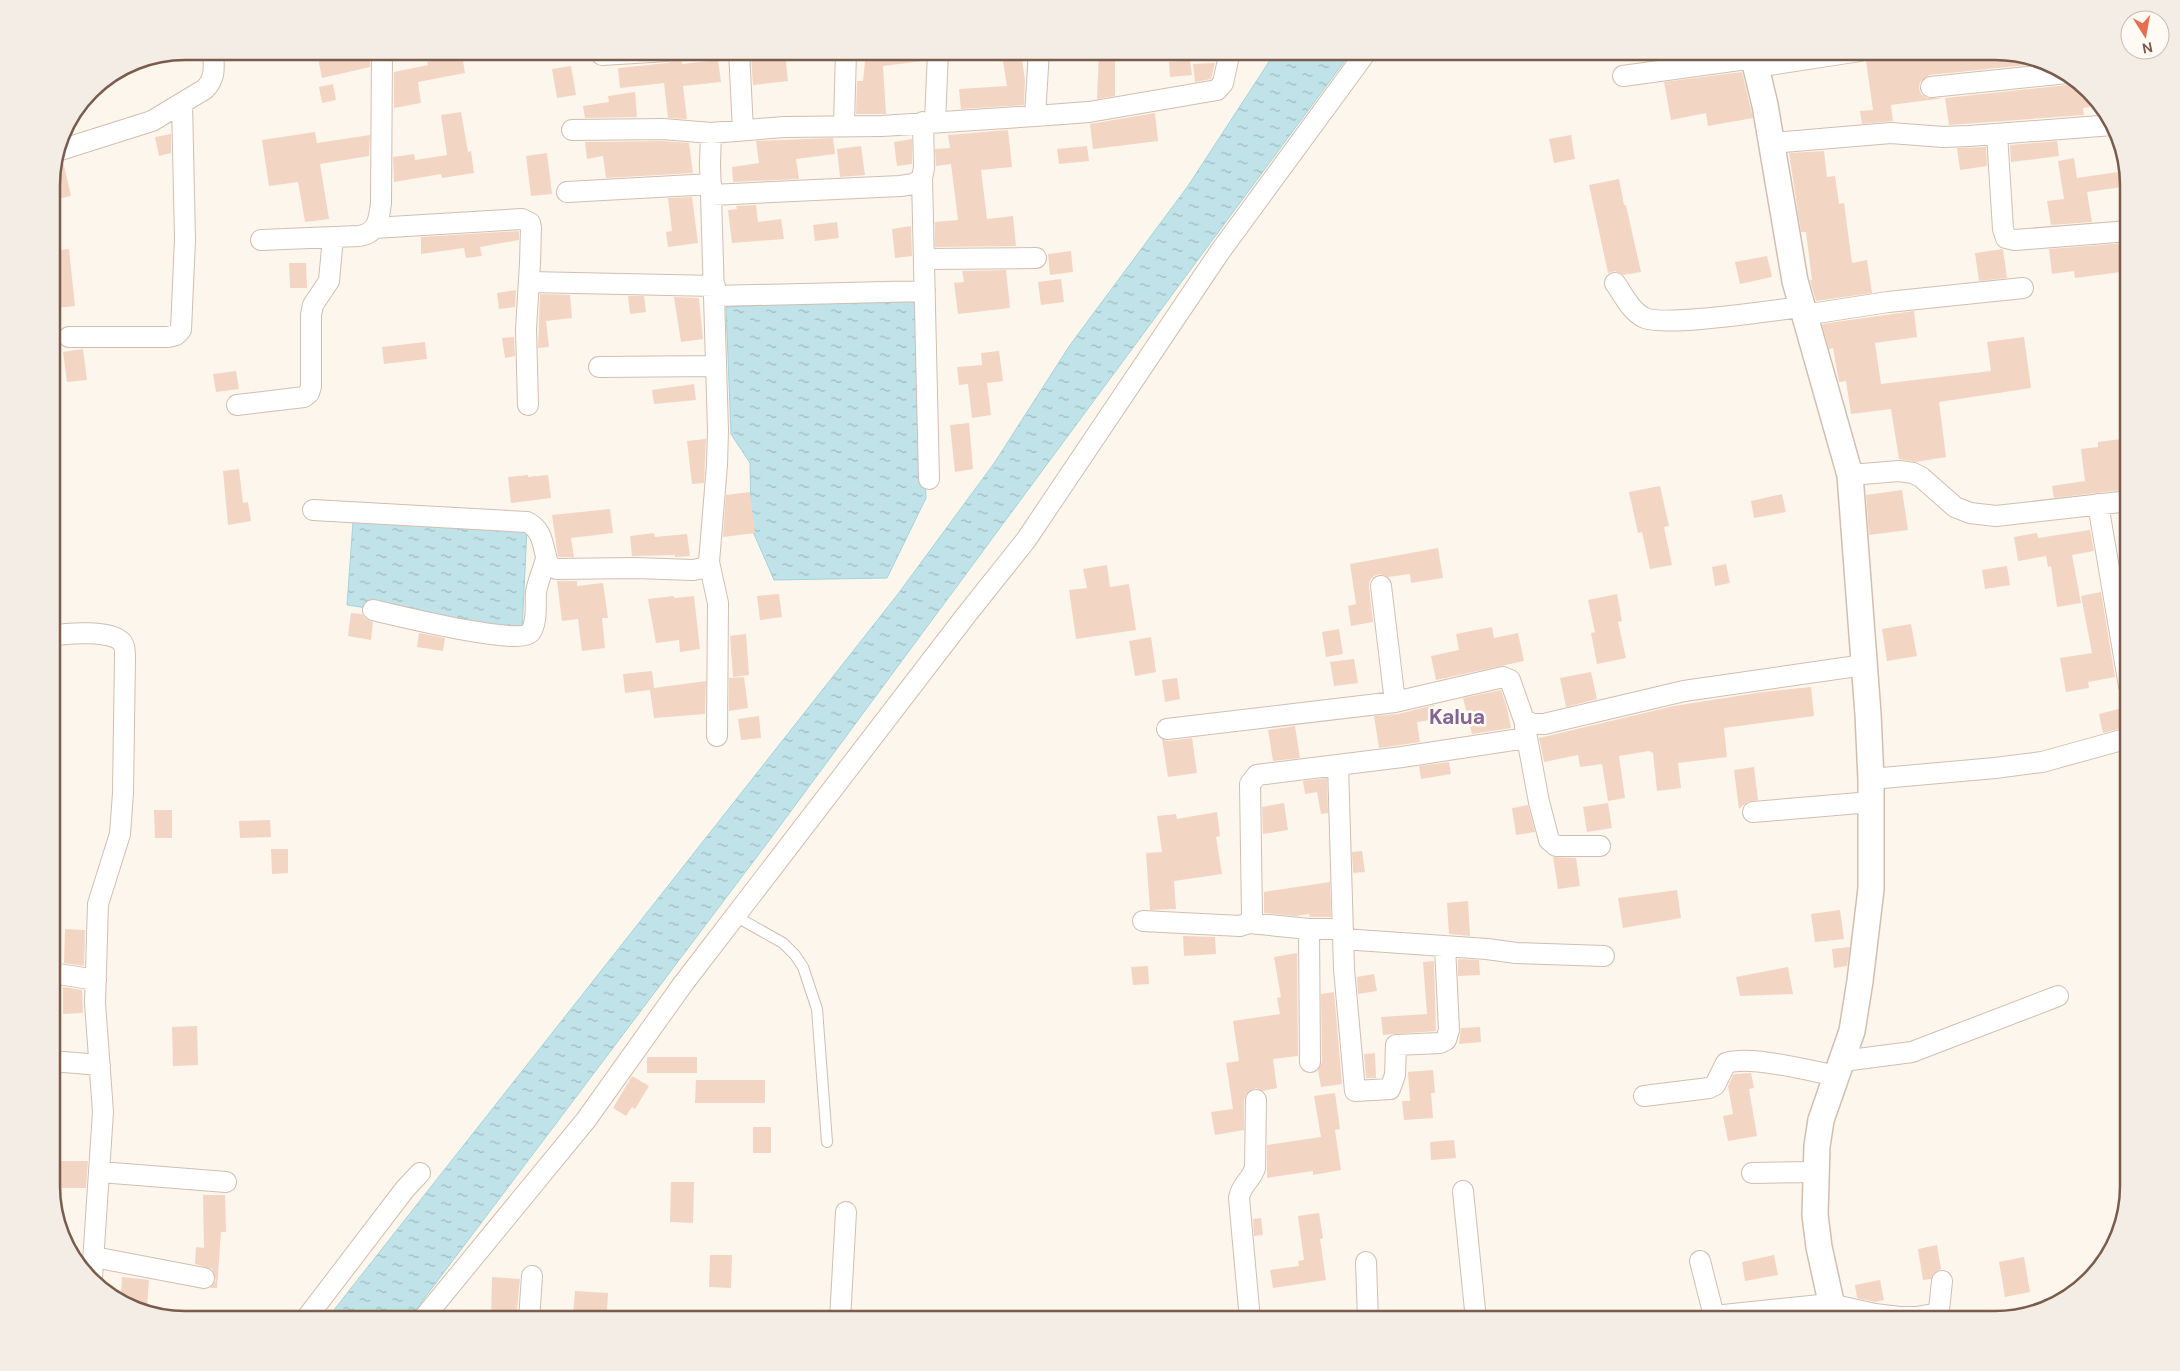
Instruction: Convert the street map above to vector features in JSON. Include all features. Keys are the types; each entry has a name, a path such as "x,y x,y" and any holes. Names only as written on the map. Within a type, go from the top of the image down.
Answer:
{"street":[{"path":"66,149 152,122 205,89 211,83 214,76 214,60"},
{"path":"261,240 368,235 374,228 379,219 381,203 382,60"},
{"path":"739,60 742,130"},
{"path":"844,125 846,60"},
{"path":"929,479 922,178 937,60"},
{"path":"1035,116 1038,60"},
{"path":"572,130 663,129 711,133 844,125 882,126 1088,112 1217,90 1222,83 1228,60"},
{"path":"429,1311 586,1120 683,984 966,614 1026,540 1219,253 1360,60"},
{"path":"1623,76 1746,60"},
{"path":"1754,60 1772,143 1795,281 1850,476 1864,665 1871,790 1871,889 1852,1031 1821,1120 1817,1146 1815,1215 1832,1311"},
{"path":"1931,87 2053,74"},
{"path":"69,337 168,337 176,335 181,330 185,239 182,103"},
{"path":"1772,143 1891,133 1943,137 2104,126"},
{"path":"711,133 718,465 710,562 718,603 717,736"},
{"path":"1996,134 2003,229 2006,238 2015,240 2120,232"},
{"path":"568,192 900,186 914,184 922,178"},
{"path":"374,228 522,219 530,222 526,329 528,405"},
{"path":"236,405 304,397 309,393 311,386 311,315 314,305 329,281 333,238"},
{"path":"924,260 1036,258"},
{"path":"529,282 715,291 925,290"},
{"path":"1615,283 1638,313 1646,318 1655,320 1803,311 2023,288"},
{"path":"599,367 716,366"},
{"path":"1850,476 1899,471 1913,472 1955,507 1970,513 1996,516 2120,501"},
{"path":"2098,504 2120,633"},
{"path":"313,510 527,522 536,526 542,535 549,566 557,569 635,568 693,570 703,568 710,562"},
{"path":"373,610 468,630 516,638 526,636 531,631 535,620 536,592 546,559"},
{"path":"1381,586 1395,702"},
{"path":"60,635 85,633 107,635 118,639 124,644 125,656 123,801 120,834 98,904 95,1002 103,1112 93,1269"},
{"path":"1249,923 1252,916 1251,779 1261,774 1338,765 1525,729 1533,724 1544,724 1684,691 1864,665"},
{"path":"1167,729 1395,702 1503,677 1510,680 1525,729 1540,809 1549,840 1556,846 1600,846"},
{"path":"1753,812 1995,768 2042,762 2120,740"},
{"path":"1338,765 1343,934 1355,1091 1390,1089 1395,1075 1396,1045 1440,1043 1446,1040 1449,1030 1445,946"},
{"path":"1143,921 1240,926 1249,923 1516,953 1604,956"},
{"path":"1309,929 1310,1062"},
{"path":"60,973 96,980"},
{"path":"1644,1096 1709,1088 1715,1085 1726,1063 1740,1060 1779,1065 1840,1068 1912,1052 2058,996"},
{"path":"60,1062 100,1065"},
{"path":"1249,1311 1239,1198 1240,1189 1252,1176 1255,1168 1256,1100"},
{"path":"100,1172 226,1182"},
{"path":"313,1311 420,1172"},
{"path":"1752,1173 1816,1172"},
{"path":"1463,1191 1475,1311"},
{"path":"840,1311 846,1212"},
{"path":"94,1257 204,1278"},
{"path":"1700,1261 1713,1311"},
{"path":"1366,1262 1368,1311"},
{"path":"530,1311 532,1276"},
{"path":"1937,1311 1940,1304 1942,1281"}],"lane":[{"path":"735,916 783,943 804,968 817,1009 827,1142"}],"water":[{"path":"1270,60 1345,60 771,838 415,1311 333,1311 898,594 995,462 1070,345 1188,186"},
{"path":"918,298 926,498 887,578 774,580 751,527 750,463 731,434 726,307"},
{"path":"353,522 527,529 522,631 347,605"}],"building":[{"path":"318,60 370,60 370,67 322,78"},
{"path":"463,60 465,73 418,82 421,103 394,108 394,72 428,65 427,62"},
{"path":"674,60 682,60 682,64 718,60 721,82 683,86 687,119 668,118 664,83 620,88 618,68 668,63"},
{"path":"751,60 786,60 788,81 753,85"},
{"path":"865,60 923,60 883,66 886,114 856,114 857,81 863,81"},
{"path":"1003,60 1022,60 1025,80 1024,105 961,109 959,89 1007,86"},
{"path":"1099,60 1115,60 1115,96 1097,99"},
{"path":"1190,60 1192,75 1170,77 1169,62"},
{"path":"1995,60 2029,65 1929,75 1920,82 1921,94 1927,98 1944,98 1891,105 1893,121 1862,124 1860,111 1873,110 1866,61"},
{"path":"1215,63 1211,79 1195,82 1193,64"},
{"path":"571,66 576,95 557,98 552,69"},
{"path":"1742,72 1753,118 1708,126 1706,113 1671,120 1664,82"},
{"path":"333,84 336,100 322,103 319,87"},
{"path":"2068,85 2092,107 2083,108 2084,115 1949,125 1945,98"},
{"path":"635,92 637,117 585,118 583,106 609,102 608,96"},
{"path":"461,112 468,152 471,151 474,173 442,178 441,174 394,182 393,157 414,154 415,160 447,155 441,115"},
{"path":"1155,113 1158,141 1093,149 1090,124"},
{"path":"1008,130 1012,167 981,170 987,219 1013,216 1016,246 935,247 935,222 958,220 951,164 936,166 935,149 950,148 948,135"},
{"path":"315,132 317,143 370,135 369,156 320,164 329,219 305,222 298,182 269,186 262,140"},
{"path":"171,134 171,153 159,156 155,137"},
{"path":"1571,135 1575,159 1554,163 1549,139"},
{"path":"833,138 835,154 796,159 799,179 733,182 732,167 759,163 756,141"},
{"path":"912,139 912,164 897,166 894,142"},
{"path":"663,141 689,143 693,173 606,178 603,156 587,159 585,142"},
{"path":"2057,141 2059,156 2011,162 2010,145"},
{"path":"861,146 865,175 840,177 837,149"},
{"path":"1087,146 1089,161 1059,164 1057,149"},
{"path":"1986,147 1987,166 1960,170 1957,148"},
{"path":"1824,151 1827,177 1835,176 1839,204 1844,203 1852,263 1867,260 1872,293 1816,301 1810,280 1812,280 1806,232 1801,232 1789,153"},
{"path":"547,153 552,194 531,196 526,156"},
{"path":"2074,158 2077,178 2119,172 2120,187 2087,192 2092,222 2051,225 2047,201 2064,199 2058,161"},
{"path":"62,161 71,196 60,198 60,177"},
{"path":"1619,179 1641,272 1623,275 1615,271 1608,273 1589,185"},
{"path":"692,197 698,243 668,247 666,232 672,231 668,198"},
{"path":"756,205 758,222 781,219 784,239 732,243 728,210 737,209 736,206"},
{"path":"837,222 839,238 815,241 813,225"},
{"path":"911,226 912,256 895,258 892,229"},
{"path":"519,231 519,240 480,247 482,256 466,258 464,248 421,254 421,237"},
{"path":"2120,243 2120,272 2075,278 2074,271 2052,274 2049,249"},
{"path":"69,249 75,306 60,308 60,250"},
{"path":"2003,249 2007,278 1979,281 1975,253"},
{"path":"1071,251 1073,272 1050,275 1048,254"},
{"path":"1767,256 1772,277 1740,284 1735,262"},
{"path":"289,263 306,263 307,288 290,288"},
{"path":"1006,270 1010,308 958,314 954,283 964,282 962,271"},
{"path":"1061,279 1064,302 1041,305 1038,282"},
{"path":"516,290 515,307 499,309 497,293"},
{"path":"540,294 570,295 572,318 546,321 549,347 538,348"},
{"path":"628,296 644,296 646,312 630,314"},
{"path":"674,297 699,298 703,339 681,342"},
{"path":"1914,311 1917,337 1875,343 1881,384 1991,371 1987,342 2024,337 2031,388 1939,402 1946,457 1916,462 1899,459 1891,409 1851,414 1846,381 1839,382 1833,348 1829,349 1822,324"},
{"path":"514,337 515,356 505,358 502,338"},
{"path":"425,342 427,359 384,364 382,347"},
{"path":"83,349 87,380 67,382 63,352"},
{"path":"999,351 1003,381 987,383 991,415 972,418 968,384 959,385 957,367 982,365 981,353"},
{"path":"236,371 239,389 216,392 213,374"},
{"path":"694,384 696,400 654,404 652,390"},
{"path":"969,423 973,469 955,472 950,425"},
{"path":"706,439 704,483 692,484 687,441"},
{"path":"2120,439 2120,490 2054,498 2052,486 2085,481 2081,449 2098,447 2098,442"},
{"path":"239,469 243,503 248,502 251,521 228,525 223,471"},
{"path":"528,475 528,477 548,475 551,498 511,503 508,477"},
{"path":"1660,486 1669,526 1664,527 1672,565 1650,569 1642,532 1638,533 1629,492"},
{"path":"1902,490 1908,530 1869,535 1866,495"},
{"path":"750,492 755,533 723,537 726,495"},
{"path":"1782,494 1786,512 1754,518 1751,501"},
{"path":"610,509 613,533 571,538 574,557 558,557 552,515"},
{"path":"2090,530 2094,551 2072,555 2081,603 2057,607 2051,566 2048,567 2046,556 2018,561 2014,537 2037,533 2038,538"},
{"path":"654,533 655,537 687,534 690,556 632,556 630,536"},
{"path":"1438,548 1443,578 1411,583 1410,574 1388,577 1380,574 1374,576 1370,580 1369,587 1373,622 1351,626 1348,606 1356,604 1350,564"},
{"path":"1726,564 1730,583 1715,586 1712,567"},
{"path":"1107,565 1110,587 1129,584 1136,630 1076,639 1069,590 1087,588 1083,569"},
{"path":"2007,566 2010,585 1985,589 1982,570"},
{"path":"557,581 577,581 577,586 603,583 608,618 602,618 605,648 582,651 578,619 562,621"},
{"path":"2101,592 2115,677 2088,682 2089,688 2066,692 2060,658 2092,653 2081,596"},
{"path":"779,594 782,617 760,620 757,596"},
{"path":"1617,594 1622,621 1618,622 1626,658 1597,664 1591,633 1595,632 1588,600"},
{"path":"674,596 674,598 694,596 700,649 680,652 679,640 656,643 648,599"},
{"path":"351,613 362,614 365,619 373,622 371,640 348,636"},
{"path":"1911,624 1917,656 1887,661 1882,629"},
{"path":"1492,627 1494,638 1518,633 1524,661 1436,680 1431,656 1459,650 1456,634"},
{"path":"1339,629 1343,654 1326,657 1322,632"},
{"path":"419,633 445,638 443,651 417,647"},
{"path":"746,634 749,675 733,677 730,636"},
{"path":"1151,637 1156,672 1135,676 1129,641"},
{"path":"1354,659 1358,683 1334,686 1330,662"},
{"path":"652,671 654,688 706,681 705,714 654,718 650,690 625,693 623,674"},
{"path":"1591,672 1597,699 1566,707 1560,678"},
{"path":"744,677 748,708 729,711 729,678"},
{"path":"1177,678 1180,699 1165,702 1162,680"},
{"path":"1811,687 1814,716 1724,728 1727,757 1678,763 1681,788 1657,791 1653,753 1649,751 1619,756 1625,798 1608,801 1602,764 1580,767 1578,755 1544,762 1539,738 1674,706 1763,692"},
{"path":"1501,690 1511,728 1472,734 1463,698"},
{"path":"1434,705 1437,719 1417,722 1420,742 1379,748 1374,716 1398,714"},
{"path":"2120,709 2120,729 2103,733 2099,714"},
{"path":"759,716 761,738 741,740 738,719"},
{"path":"1295,726 1300,758 1273,761 1268,730"},
{"path":"1192,738 1197,773 1168,777 1162,739 1168,741"},
{"path":"1449,762 1451,774 1421,779 1419,766"},
{"path":"1754,767 1758,800 1747,802 1739,809 1734,770"},
{"path":"1327,778 1328,813 1321,814 1317,792 1305,794 1303,781"},
{"path":"1284,803 1288,830 1263,834 1262,807"},
{"path":"1608,803 1612,828 1587,832 1583,807"},
{"path":"1528,805 1535,832 1516,835 1512,808"},
{"path":"154,810 172,810 172,838 155,838"},
{"path":"1217,812 1220,836 1216,837 1222,874 1174,881 1176,909 1150,910 1146,853 1162,852 1157,816 1176,814 1177,819"},
{"path":"270,820 271,837 240,838 239,821"},
{"path":"271,849 288,849 288,873 272,874"},
{"path":"1362,851 1365,872 1353,873 1352,852"},
{"path":"1553,857 1576,858 1580,886 1558,889"},
{"path":"1330,882 1331,917 1310,917 1309,914 1296,916 1264,913 1264,892"},
{"path":"1677,890 1681,918 1623,928 1618,898"},
{"path":"1468,901 1470,936 1449,934 1447,903"},
{"path":"1840,910 1844,939 1815,942 1811,914"},
{"path":"65,929 85,930 84,966 64,963"},
{"path":"1183,936 1215,937 1216,954 1184,956"},
{"path":"1850,947 1847,966 1834,968 1832,949"},
{"path":"1297,953 1298,1056 1273,1059 1277,1088 1263,1091 1256,1088 1246,1094 1244,1100 1244,1130 1215,1135 1211,1112 1233,1109 1226,1063 1239,1061 1233,1021 1280,1014 1277,998 1281,997 1274,957"},
{"path":"1458,959 1479,960 1480,975 1458,976"},
{"path":"1434,961 1436,1031 1383,1035 1381,1017 1427,1014 1423,962"},
{"path":"1148,966 1149,984 1133,985 1131,967"},
{"path":"1788,967 1793,994 1740,996 1736,977"},
{"path":"1374,974 1377,991 1358,994 1357,977"},
{"path":"63,987 82,990 83,1013 63,1014"},
{"path":"1334,992 1342,1084 1321,1087 1318,1070 1322,1062 1321,994"},
{"path":"197,1026 198,1065 173,1066 172,1027"},
{"path":"1480,1027 1481,1042 1459,1044 1461,1028"},
{"path":"1375,1053 1376,1078 1366,1078 1364,1054"},
{"path":"647,1057 697,1057 697,1073 647,1073"},
{"path":"1433,1070 1435,1093 1431,1093 1433,1118 1404,1120 1402,1101 1410,1101 1408,1072"},
{"path":"1751,1073 1754,1088 1749,1089 1757,1136 1728,1141 1723,1116 1733,1114 1728,1086 1734,1074"},
{"path":"632,1076 649,1086 635,1109 632,1107 626,1116 613,1108"},
{"path":"696,1080 765,1080 765,1103 695,1103"},
{"path":"1335,1093 1340,1129 1335,1130 1341,1170 1313,1175 1313,1171 1267,1178 1267,1145 1321,1137 1314,1096"},
{"path":"753,1127 771,1127 771,1153 753,1153"},
{"path":"1454,1140 1456,1158 1431,1160 1430,1142"},
{"path":"60,1161 88,1161 86,1188 60,1188"},
{"path":"671,1182 694,1182 693,1223 670,1222"},
{"path":"203,1195 225,1195 226,1232 221,1232 217,1288 210,1288 216,1280 212,1269 195,1264 196,1247 204,1248"},
{"path":"1319,1213 1323,1238 1320,1239 1326,1280 1273,1288 1270,1270 1299,1266 1298,1261 1304,1260 1298,1216"},
{"path":"1261,1218 1263,1235 1254,1236 1253,1219"},
{"path":"1937,1245 1941,1269 1933,1274 1931,1279 1923,1280 1918,1249"},
{"path":"710,1255 732,1255 731,1288 709,1287"},
{"path":"1774,1255 1778,1275 1745,1281 1742,1262"},
{"path":"2024,1257 2030,1292 2005,1297 1999,1262"},
{"path":"122,1277 149,1280 147,1305 121,1293"},
{"path":"492,1277 520,1279 517,1311 491,1311"},
{"path":"1880,1280 1884,1300 1875,1302 1857,1298 1855,1285"},
{"path":"575,1291 608,1293 607,1311 573,1311"}],"district":[{"name":"Kalua","path":"1457,717"}]}
